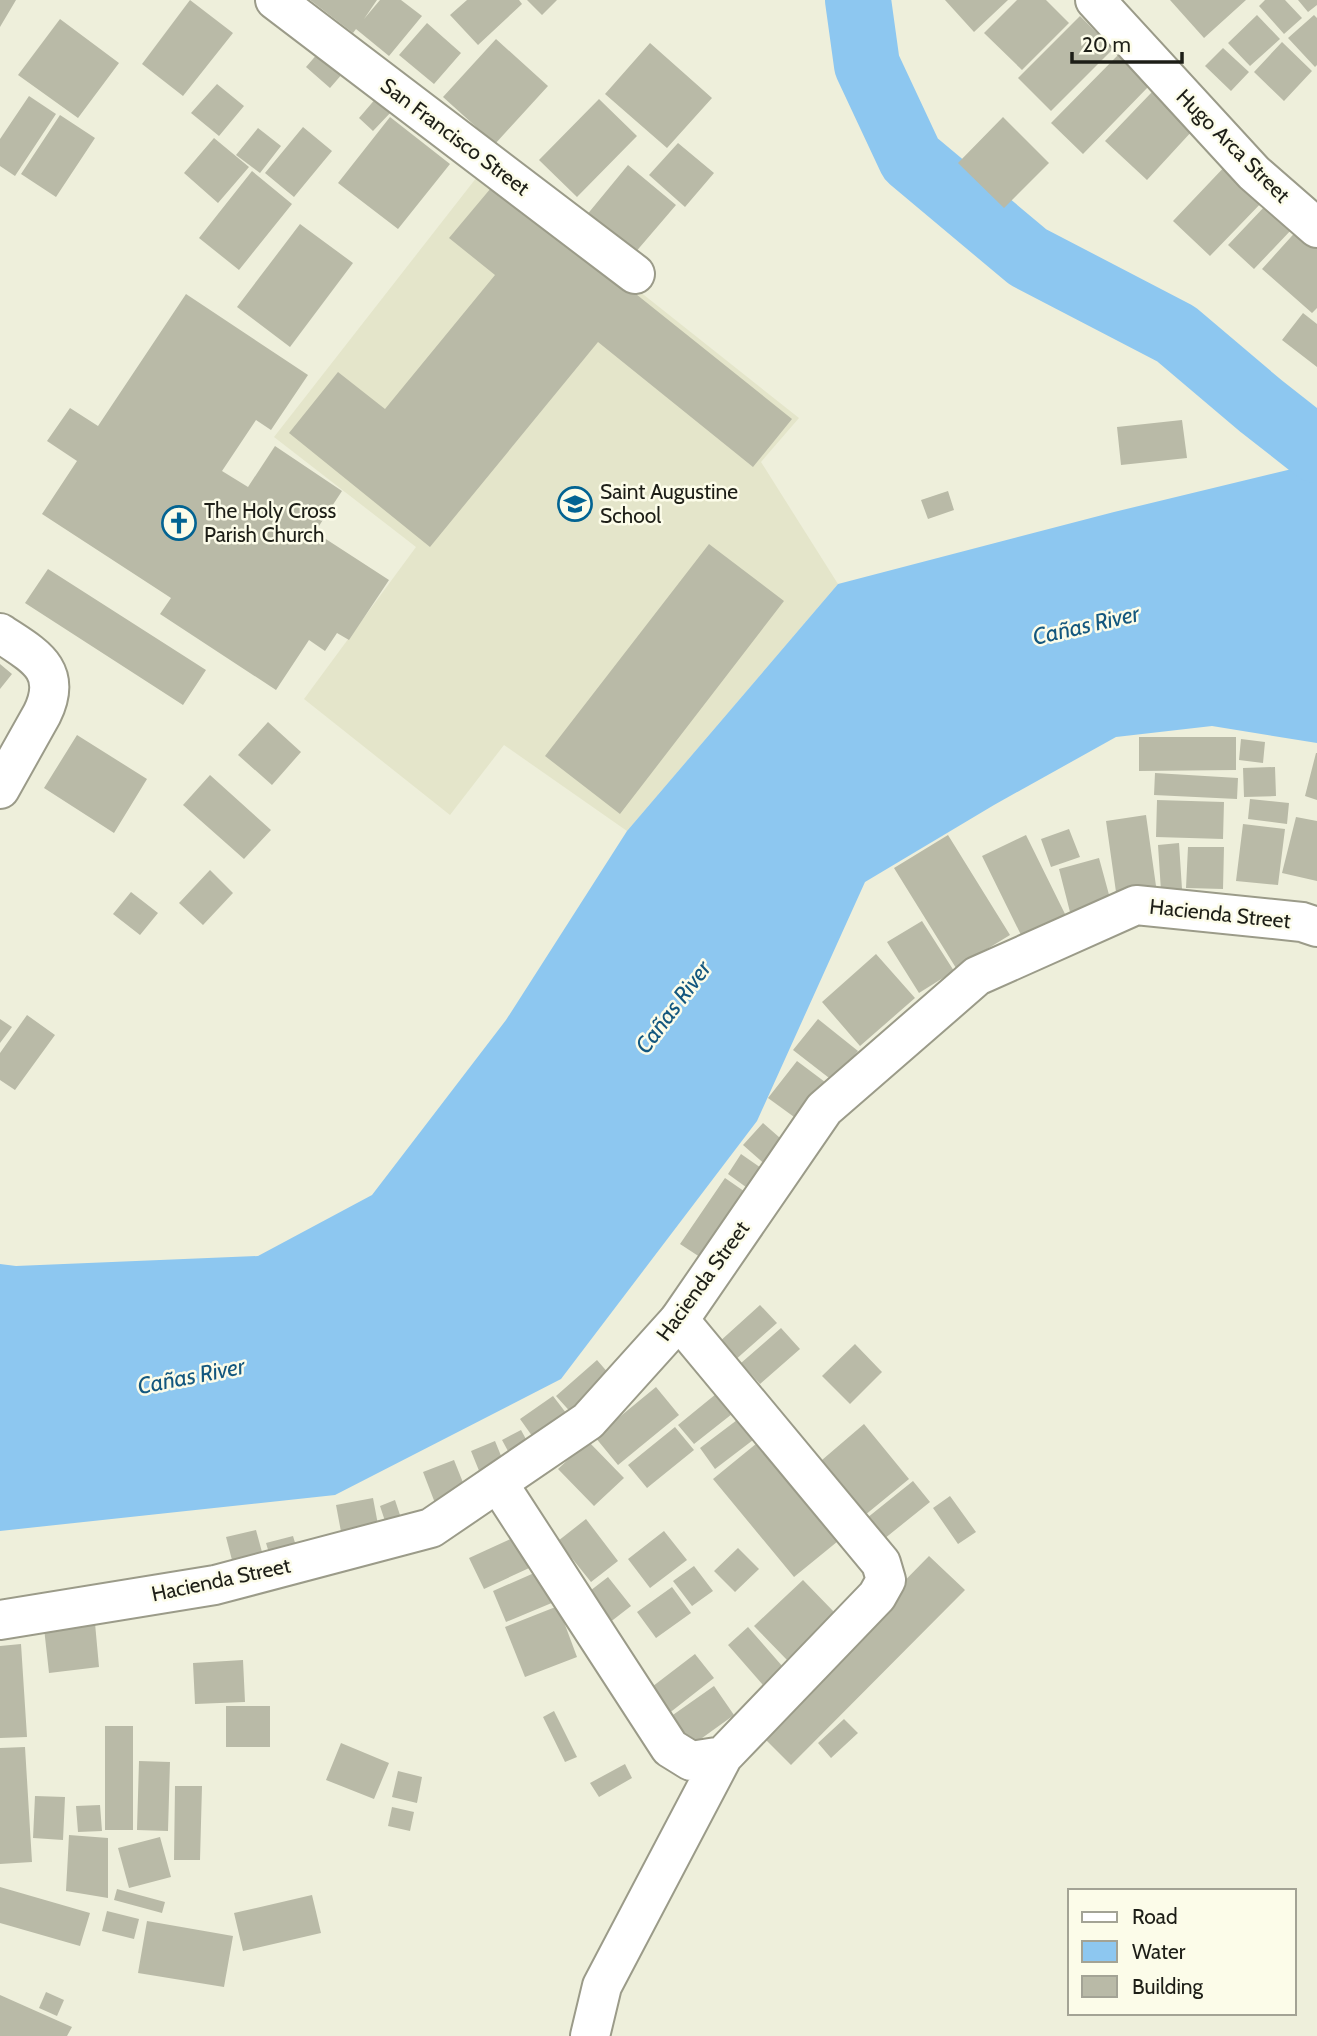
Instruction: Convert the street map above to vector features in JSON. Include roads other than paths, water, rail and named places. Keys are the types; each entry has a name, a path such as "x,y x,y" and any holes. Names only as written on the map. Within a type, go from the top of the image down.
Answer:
{"street":[{"name":"San Francisco Street","path":"275,0 635,274"},
{"name":"Hugo Arca Street","path":"1095,0 1254,173 1317,228"},
{"path":"0,633 26,650 44,667 51,687 42,713 0,789"},
{"name":"Hacienda Street","path":"0,1620 215,1585 431,1528 588,1421 679,1320 824,1109 977,976 1136,905 1302,922 1317,927"},
{"path":"590,2036 602,1986 723,1756 877,1596 886,1580 881,1563 679,1320"},
{"path":"498,1483 670,1748 691,1761 723,1756"}],"water":[{"name":"Cañas River","path":"1317,463 1317,743 1212,726 1116,737 994,805 865,882 757,1121 561,1379 335,1495 0,1531 0,1264 16,1266 258,1256 372,1195 506,1020 627,831 838,584 1114,512"}],"waterway":[{"path":"858,0 867,65 911,159 1028,257 1176,334 1317,450"}],"place":[{"name":"Saint Augustine School","path":"575,504"},
{"name":"The Holy Cross Parish Church","path":"179,523"}]}
